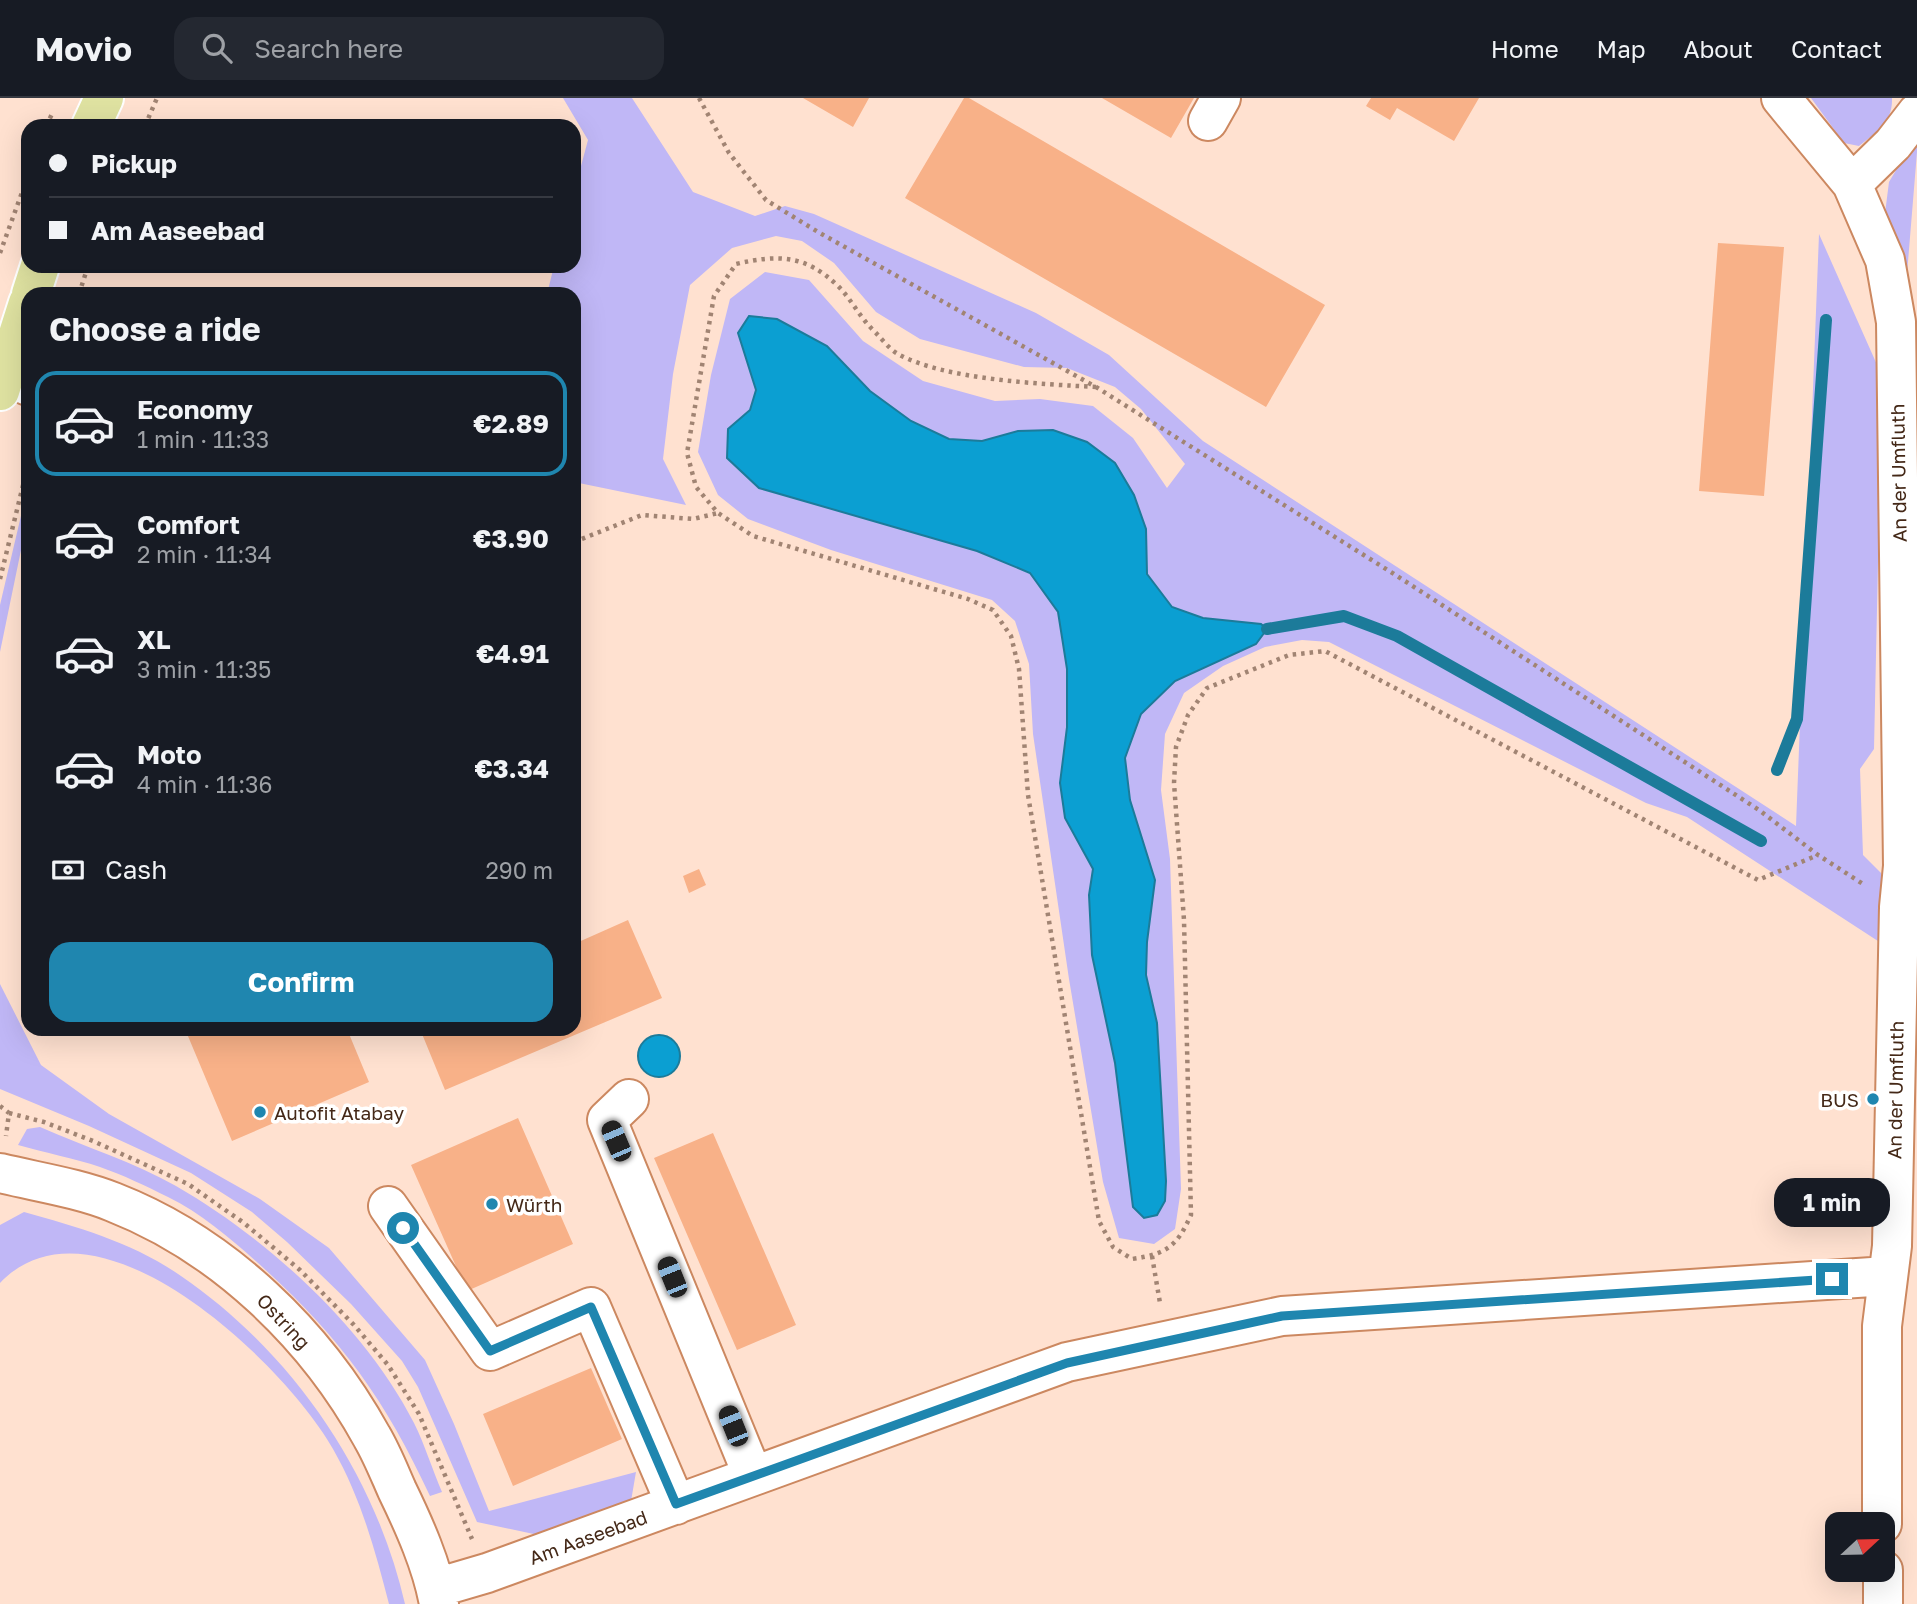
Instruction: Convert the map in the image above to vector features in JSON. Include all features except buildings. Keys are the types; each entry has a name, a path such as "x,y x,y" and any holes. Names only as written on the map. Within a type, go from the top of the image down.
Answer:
{"main road":[{"path":"94,119 104,98"},
{"path":"11,383 21,336"}],"street":[{"name":"An der Umfluth","path":"1781,98 1852,184 1885,260 1896,322 1910,867 1899,907 1899,1256 1881,1326 1882,1512"},
{"path":"1852,184 1893,144 1917,113"},
{"path":"629,1099 607,1120 753,1476"},
{"name":"Ostring","path":"0,1173 113,1202 176,1233 245,1281 290,1324 337,1383 372,1436 410,1516 438,1596"},
{"path":"388,1206 490,1351 591,1307 676,1504"},
{"name":"Am Aaseebad","path":"438,1596 487,1573 1067,1363 1282,1316 1899,1256"},
{"path":"1883,1582 1883,1604"}],"path":[{"path":"148,119 158,98"},
{"path":"699,98 729,153 766,200 818,232 1096,387 1383,567 1759,810 1818,855 1899,907"},
{"path":"0,253 21,195"},
{"path":"1096,387 992,378 941,369 897,354 860,318 840,287 808,262 767,257 736,264 714,296 687,453 696,487 718,513 753,536 968,598 993,610 1011,636 1019,668 1028,795 1099,1221 1113,1247 1132,1259 1152,1256 1180,1240 1191,1215 1185,946 1174,783 1176,747 1188,715 1207,688 1289,655 1325,651 1758,880 1818,855"},
{"path":"0,579 21,494"},
{"path":"581,539 642,515 693,519 718,513"},
{"path":"1152,1256 1166,1340"}],"shaded area":[{"path":"563,98 632,98 693,192 755,216 785,206 814,214 1036,313 1109,355 1203,441 1796,826 1819,234 1882,376 1874,749 1860,769 1863,855 1881,873 1881,943 1687,817 1646,803 1329,642 1302,640 1265,647 1223,666 1184,693 1165,734 1161,790 1170,859 1181,1189 1175,1229 1154,1244 1119,1238 1103,1182 1069,979 1033,734 1029,664 1015,621 992,600 831,550 748,519 718,495 698,452 711,375 730,299 765,272 809,280 863,341 923,381 995,401 1040,399 1093,406 1133,438 1167,488 1185,464 1141,409 1115,387 1067,368 1024,367 920,339 876,312 834,263 802,241 776,236 732,248 690,285 673,374 663,459 686,505 581,483 581,287 549,287 552,273 581,273 581,166 588,140 581,128 581,119 576,119"},
{"path":"1811,98 1892,98 1892,106 1883,126 1859,146 1844,143"},
{"path":"1917,135 1906,286 1884,221 1889,182"},
{"path":"21,516 21,550 0,652 0,605"},
{"path":"0,984 21,1025 21,1036 26,1036 41,1065 109,1114 260,1199 329,1248 425,1360 489,1511 636,1472 630,1507 543,1536 477,1522 418,1387 402,1361 351,1304 287,1242 252,1212 191,1173 0,1089"},
{"path":"40,1127 126,1162 176,1186 245,1232 311,1288 369,1353 393,1387 418,1431 442,1492 430,1496 395,1428 357,1370 313,1316 258,1263 204,1219 160,1193 100,1167 18,1145 27,1129"},
{"path":"24,1212 105,1237 163,1264 221,1307 259,1341 293,1379 323,1419 350,1463 373,1508 391,1555 405,1604 389,1604 352,1486 333,1449 309,1414 275,1373 232,1333 185,1297 135,1269 86,1255 40,1258 0,1283 0,1225"}],"water":[{"path":"749,316 777,319 827,346 870,391 911,421 949,439 982,441 1018,431 1053,430 1087,442 1115,463 1134,495 1146,529 1147,574 1172,607 1203,618 1261,624 1267,629 1256,644 1175,681 1141,714 1125,758 1130,800 1155,880 1147,942 1146,975 1157,1023 1166,1181 1165,1201 1157,1215 1144,1218 1133,1207 1115,1063 1092,955 1089,895 1093,869 1065,818 1060,783 1067,727 1067,669 1058,612 1030,573 977,551 759,488 727,458 728,429 750,410 756,390 738,333"},
{"path":"659,1035 674,1041 680,1056 674,1071 659,1077 644,1071 638,1056 644,1041"}],"waterway":[{"path":"1777,770 1797,719 1826,320"},
{"path":"1267,629 1344,616 1397,636 1761,841"}],"place":[{"name":"BUS","path":"1873,1099"},
{"name":"Autofit Atabay","path":"260,1112"},
{"name":"Würth","path":"492,1204"}],"route":[{"path":"403,1228 490,1351 591,1307 676,1504 1067,1363 1282,1316 1832,1279"}]}
